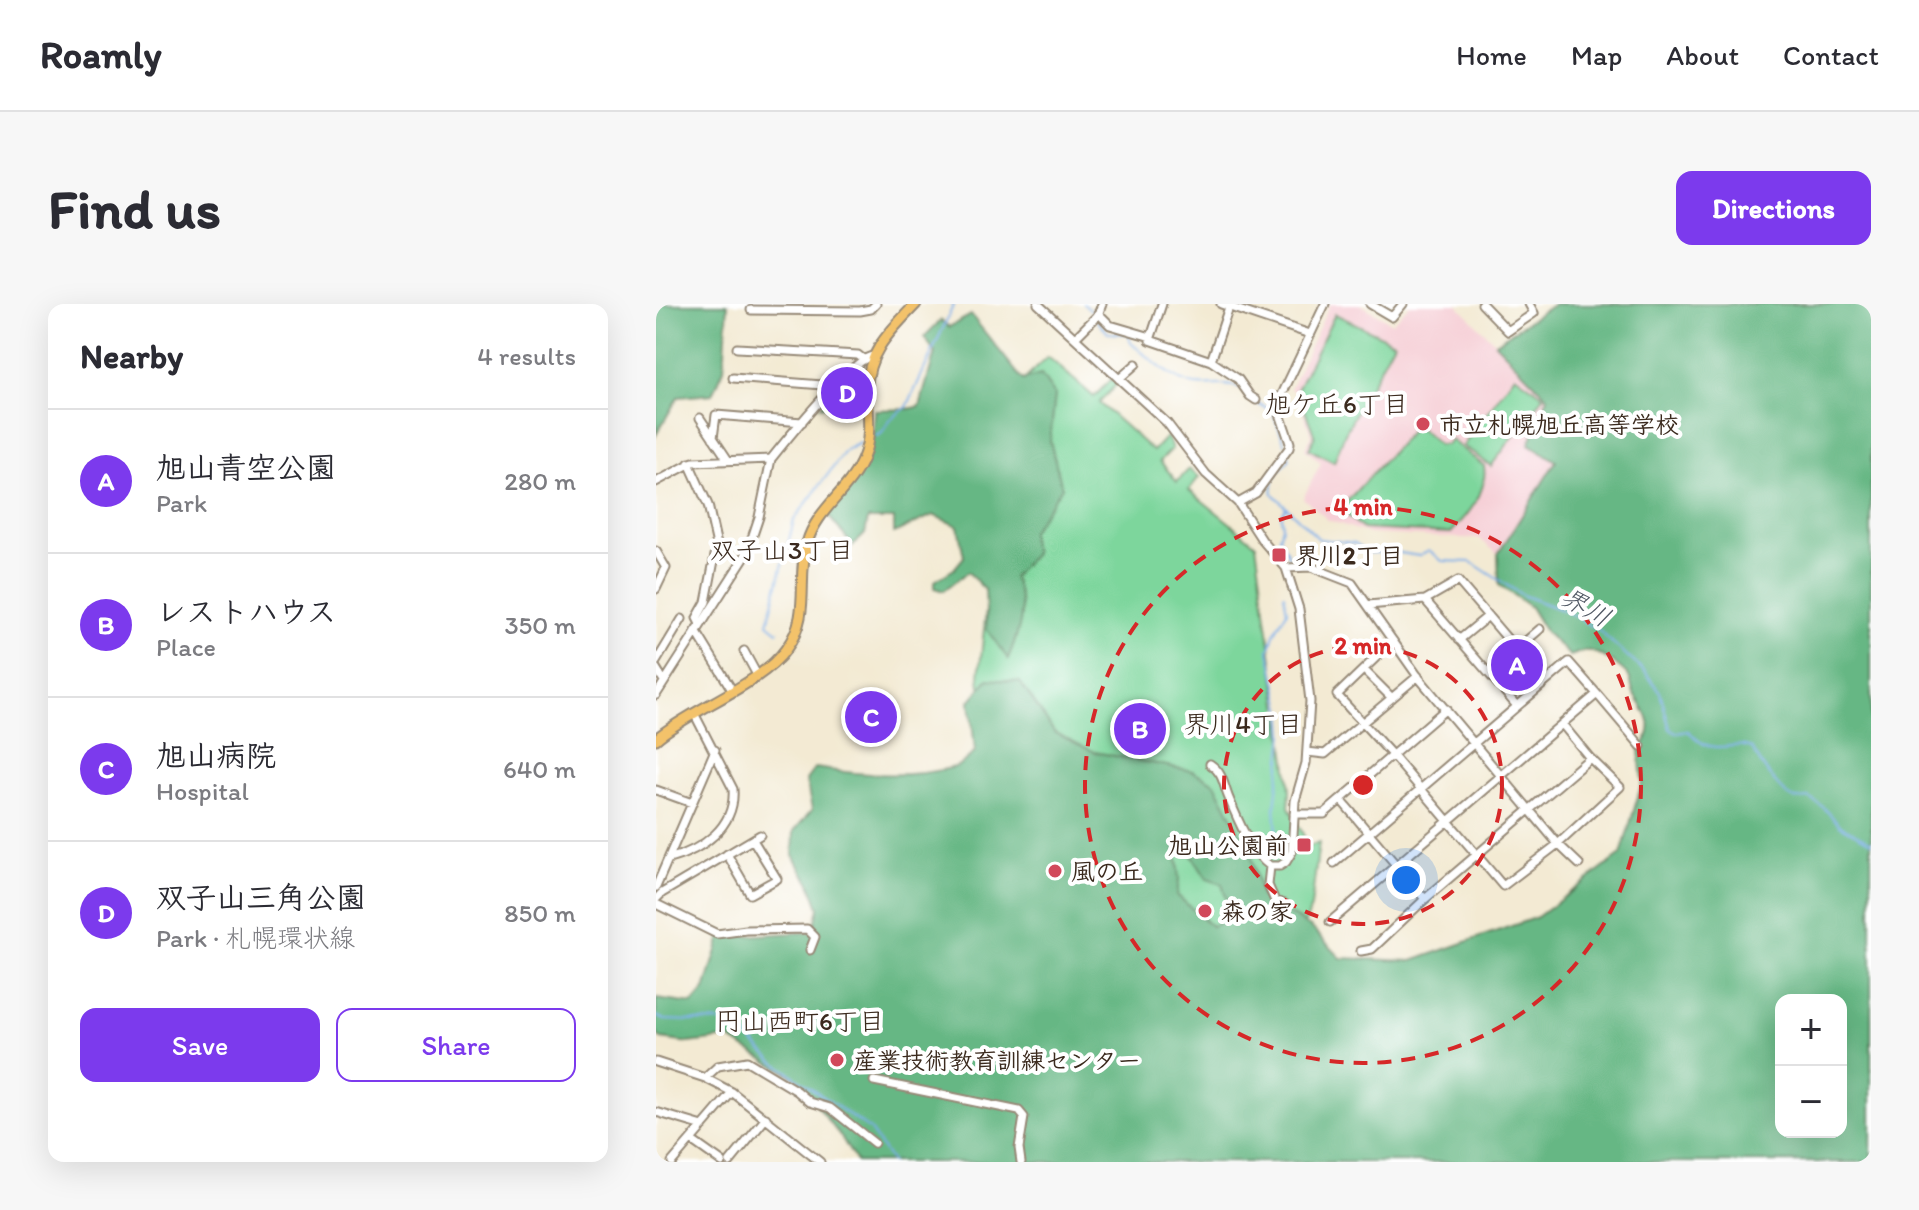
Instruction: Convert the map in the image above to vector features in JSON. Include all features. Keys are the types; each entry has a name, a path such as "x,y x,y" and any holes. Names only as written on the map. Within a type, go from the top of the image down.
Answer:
{"main road":[{"path":"656,739 757,675 777,660 792,639 802,614 803,560 810,533 824,509 857,471 864,457 870,431 868,358 916,304"}],"street":[{"path":"751,310 860,311 871,309 876,304"},
{"path":"1038,304 1167,423 1206,474 1238,503 1262,540 1286,568 1299,609 1310,701 1307,752 1294,814 1292,852 1286,862 1270,866"},
{"path":"1075,338 1098,313 1102,304"},
{"path":"1162,304 1150,340 1211,361 1238,379 1256,400"},
{"path":"1238,503 1256,493 1289,448 1277,405 1325,304"},
{"path":"1370,304 1392,317 1403,304"},
{"path":"1482,304 1508,331 1534,313 1529,304"},
{"path":"1211,361 1227,305 1310,334"},
{"path":"1098,313 1110,325 1151,337"},
{"path":"737,348 868,358"},
{"path":"656,695 737,572 752,542 771,459 835,386 868,358"},
{"path":"1119,379 1136,364"},
{"path":"733,378 835,386"},
{"path":"713,438 716,415 802,422"},
{"path":"700,418 728,460"},
{"path":"656,482 689,463 771,459"},
{"path":"689,463 708,505 717,545 706,602 697,618 698,628 732,690"},
{"path":"656,551 666,568 656,589"},
{"path":"1286,568 1311,567 1344,578 1358,589 1418,676 1558,844 1579,864"},
{"path":"1368,605 1425,600 1458,581 1516,649"},
{"path":"1425,600 1517,706"},
{"path":"1459,640 1488,616"},
{"path":"656,662 682,619"},
{"path":"1489,673 1540,629"},
{"path":"1393,641 1337,695 1503,886 1558,844 1620,787 1590,758 1562,724"},
{"path":"744,651 757,675"},
{"path":"1334,863 1569,662 1641,746"},
{"path":"656,668 664,681"},
{"path":"1364,670 1392,698"},
{"path":"1307,752 1325,754 1418,676"},
{"path":"1330,922 1597,694"},
{"path":"1294,814 1324,814 1446,709"},
{"path":"669,859 719,834 734,801 733,789 694,713"},
{"path":"656,887 715,750"},
{"path":"1361,951 1372,949 1425,899 1590,758"},
{"path":"1210,764 1222,776 1230,801 1260,858 1270,866"},
{"path":"656,790 692,803"},
{"path":"1341,800 1425,899"},
{"path":"727,854 750,894 777,879 756,837 727,854 662,893 657,905 717,934 807,929 815,937 810,950"},
{"path":"1270,866 1268,890 1275,901 1285,904"},
{"path":"705,1078 718,1066 747,1061 789,1085 810,1102 830,1108 874,1143"},
{"path":"656,1062 705,1078 732,1092 820,1162"},
{"path":"874,1081 1019,1111 1024,1117 1019,1148 1021,1162"},
{"path":"675,1161 732,1092"},
{"path":"656,1112 703,1126"},
{"path":"730,1162 766,1118"},
{"path":"691,1140 722,1162"}],"shaded area":[{"name":"市立札幌旭丘高等学校","path":"1330,304 1360,304 1392,323 1410,304 1457,304 1549,397 1529,443 1556,461 1498,554 1480,539 1370,534 1328,520 1303,498 1321,463 1305,449 1312,436 1295,391 1290,389"}],"green space":[{"path":"656,304 728,304 724,369 713,394 678,397 656,435"},
{"path":"1554,304 1871,304 1871,1162 856,1162 797,1079 728,1038 689,1043 661,1039 656,1032 656,999 693,1004 705,990 721,937 813,932 819,908 810,883 793,855 794,831 812,810 806,780 815,768 867,774 903,774 958,766 975,752 970,701 988,679 1020,682 1055,733 1095,752 1193,771 1215,783 1250,852 1261,897 1312,928 1341,958 1412,961 1537,917 1621,855 1642,782 1639,750 1650,728 1629,677 1622,670 1590,651 1570,656 1546,633 1530,607 1499,585 1498,554 1556,461 1529,444 1548,397 1495,343","holes":["1175,839 1181,839 1207,879 1222,884 1227,902 1226,921 1211,926 1177,895 1179,880"]},
{"path":"1335,314 1394,342 1345,433 1334,462 1309,449 1315,437 1297,389"},
{"path":"971,315 1023,380 1041,375 1055,395 1050,441 1062,487 1030,533 1034,554 1013,577 1018,588 1021,618 1008,659 987,630 985,590 968,572 943,591 935,588 935,581 954,569 964,557 958,526 933,515 894,533 894,519 868,519 865,534 853,546 826,513 863,468 872,444 875,410 920,406 935,352 924,337 941,320 949,327"},
{"path":"1048,357 1094,397 1111,379 1117,384 1099,403 1153,451 1167,436 1172,449 1160,461 1177,482 1189,469 1199,477 1189,490 1256,544 1290,790 1289,807 1309,846 1319,843 1311,907 1302,934 1293,1036 986,749 979,676 992,553 1023,381"},
{"path":"861,364 863,407 820,406"},
{"path":"1515,375 1544,396 1491,466 1463,446"},
{"path":"1416,425 1438,445 1446,445 1451,440 1484,466 1480,494 1451,533 1363,529 1340,509"}],"waterway":[{"path":"876,436 907,407 954,304"},
{"name":"界川","path":"1083,304 1094,312"},
{"name":"界川","path":"1097,320 1108,333 1128,334 1131,343 1177,379 1195,385 1240,388"},
{"name":"界川","path":"1256,403 1272,410 1285,444"},
{"path":"778,631 768,623 794,520 846,450 860,443"},
{"name":"界川","path":"1289,453 1289,460 1274,479 1273,494 1319,539 1355,543 1369,553 1394,552 1419,556 1429,550 1442,561 1471,562 1522,595 1567,612 1597,629 1645,672 1660,692 1670,729 1677,733 1688,731 1710,746 1752,748 1765,769 1790,797 1809,798 1823,807 1840,825 1871,842"},
{"path":"1286,507 1281,515 1279,537 1289,557"},
{"path":"1274,859 1277,835 1275,807 1284,734 1282,708 1269,651 1274,634 1287,611 1284,594"},
{"path":"656,1016 665,1020 725,1022 740,1030 772,1060 870,1130 891,1162"}],"place":[{"name":"双子山三角公園","path":"847,393"},
{"name":"市立札幌旭丘高等学校","path":"1423,424"},
{"name":"界川2丁目","path":"1279,555"},
{"name":"旭山青空公園","path":"1517,665"},
{"name":"旭山病院","path":"871,717"},
{"name":"レストハウス","path":"1140,729"},
{"name":"旭山公園前","path":"1304,845"},
{"name":"風の丘","path":"1055,871"},
{"name":"森の家","path":"1205,911"},
{"name":"産業技術教育訓練センター","path":"837,1060"}],"district":[{"name":"旭ケ丘6丁目","path":"1337,404"},
{"name":"双子山3丁目","path":"782,550"},
{"name":"界川4丁目","path":"1243,724"},
{"name":"円山西町6丁目","path":"800,1021"}]}
